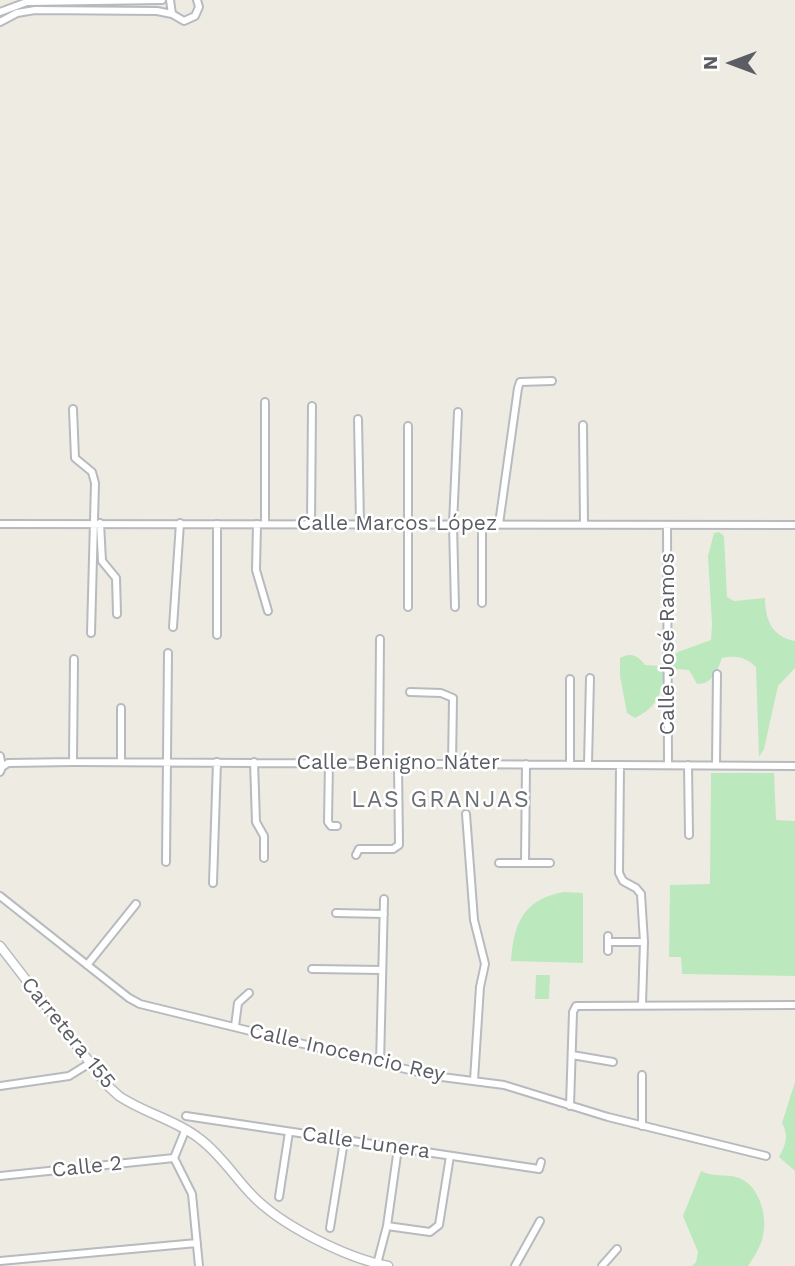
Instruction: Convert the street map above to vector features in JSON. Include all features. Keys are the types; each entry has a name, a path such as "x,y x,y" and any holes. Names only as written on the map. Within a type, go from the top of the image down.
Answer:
{"street":[{"path":"0,12 27,2 162,0"},
{"path":"170,0 172,14"},
{"path":"0,22 17,13 35,10 158,10 172,14 179,20 192,19 198,12 197,0"},
{"path":"499,524 520,382 552,381"},
{"path":"265,402 261,524 256,570 268,611"},
{"path":"311,524 312,406"},
{"path":"73,410 75,458 92,472 95,483 91,633"},
{"path":"454,607 453,524 458,412"},
{"path":"358,419 360,524"},
{"path":"583,425 584,524"},
{"path":"408,426 408,607"},
{"path":"100,523 102,561 116,578 117,614"},
{"path":"173,626 180,523"},
{"path":"217,523 217,635"},
{"name":"Calle Marcos López","path":"0,524 795,525"},
{"path":"482,524 482,603"},
{"name":"Calle José Ramos","path":"667,525 668,764"},
{"path":"379,763 380,639"},
{"path":"166,862 168,653"},
{"path":"73,762 74,659"},
{"path":"716,765 717,674"},
{"path":"587,764 590,678"},
{"path":"570,679 570,764"},
{"path":"410,692 441,693 453,698 452,764"},
{"path":"121,708 121,762"},
{"path":"0,756 1,769"},
{"name":"Calle Benigno Náter","path":"1,769 8,763 73,762 795,766"},
{"path":"213,883 217,762"},
{"path":"254,762 256,822 264,836 264,858"},
{"path":"329,763 328,822 331,826 337,826"},
{"path":"356,855 359,849 393,849 399,845 398,764"},
{"path":"526,764 526,863"},
{"path":"620,765 619,873 623,881 641,894 644,942 642,1004"},
{"path":"688,765 688,835"},
{"path":"466,814 474,920 485,964 480,987 474,1080"},
{"path":"499,863 550,863"},
{"name":"Calle Inocencio Rey","path":"0,896 60,946 140,1004 380,1064 434,1076 504,1085 642,1126 766,1156"},
{"path":"380,1064 384,899"},
{"path":"87,965 136,904"},
{"path":"336,913 384,914"},
{"path":"608,951 608,939 644,942"},
{"name":"Carretera 155","path":"0,946 108,1086 119,1096 198,1137 212,1149 251,1195 281,1220 334,1246 388,1266"},
{"path":"312,969 382,970"},
{"path":"235,1026 238,1003 249,993"},
{"path":"570,1106 573,1012 576,1006 795,1005"},
{"path":"572,1055 614,1062"},
{"path":"0,1086 69,1076 90,1063"},
{"path":"642,1075 642,1126"},
{"name":"Calle Lunera","path":"186,1116 539,1169 541,1162"},
{"path":"185,1130 174,1158 192,1194 199,1266"},
{"path":"279,1198 289,1132"},
{"path":"330,1228 344,1141"},
{"path":"377,1264 387,1226 398,1148"},
{"path":"387,1226 430,1232 439,1226 450,1156"},
{"name":"Calle 2","path":"0,1176 174,1158"},
{"path":"515,1266 540,1221"},
{"path":"0,1261 197,1243"},
{"path":"602,1266 617,1249"}],"green space":[{"path":"719,532 724,536 727,597 734,601 765,598 766,613 771,626 781,636 795,641 795,668 778,686 764,749 759,757 756,667 748,661 736,657 722,658 714,676 707,682 697,684 689,670 674,669 663,679 655,703 635,718 627,713 620,676 620,658 624,656 634,656 645,665 662,666 678,652 711,640 708,556 714,533"},
{"path":"711,773 774,773 776,820 795,821 795,976 682,974 681,957 669,957 670,885 710,884"},
{"path":"564,892 583,893 583,963 511,961 515,935 523,915 539,900"},
{"path":"536,975 550,975 549,999 535,999"},
{"path":"795,1082 795,1171 779,1157 786,1140 782,1123"},
{"path":"701,1171 739,1178 757,1194 763,1211 763,1236 748,1266 692,1266 696,1262 698,1252 683,1216"}],"district":[{"name":"LAS GRANJAS","path":"441,800"}]}
